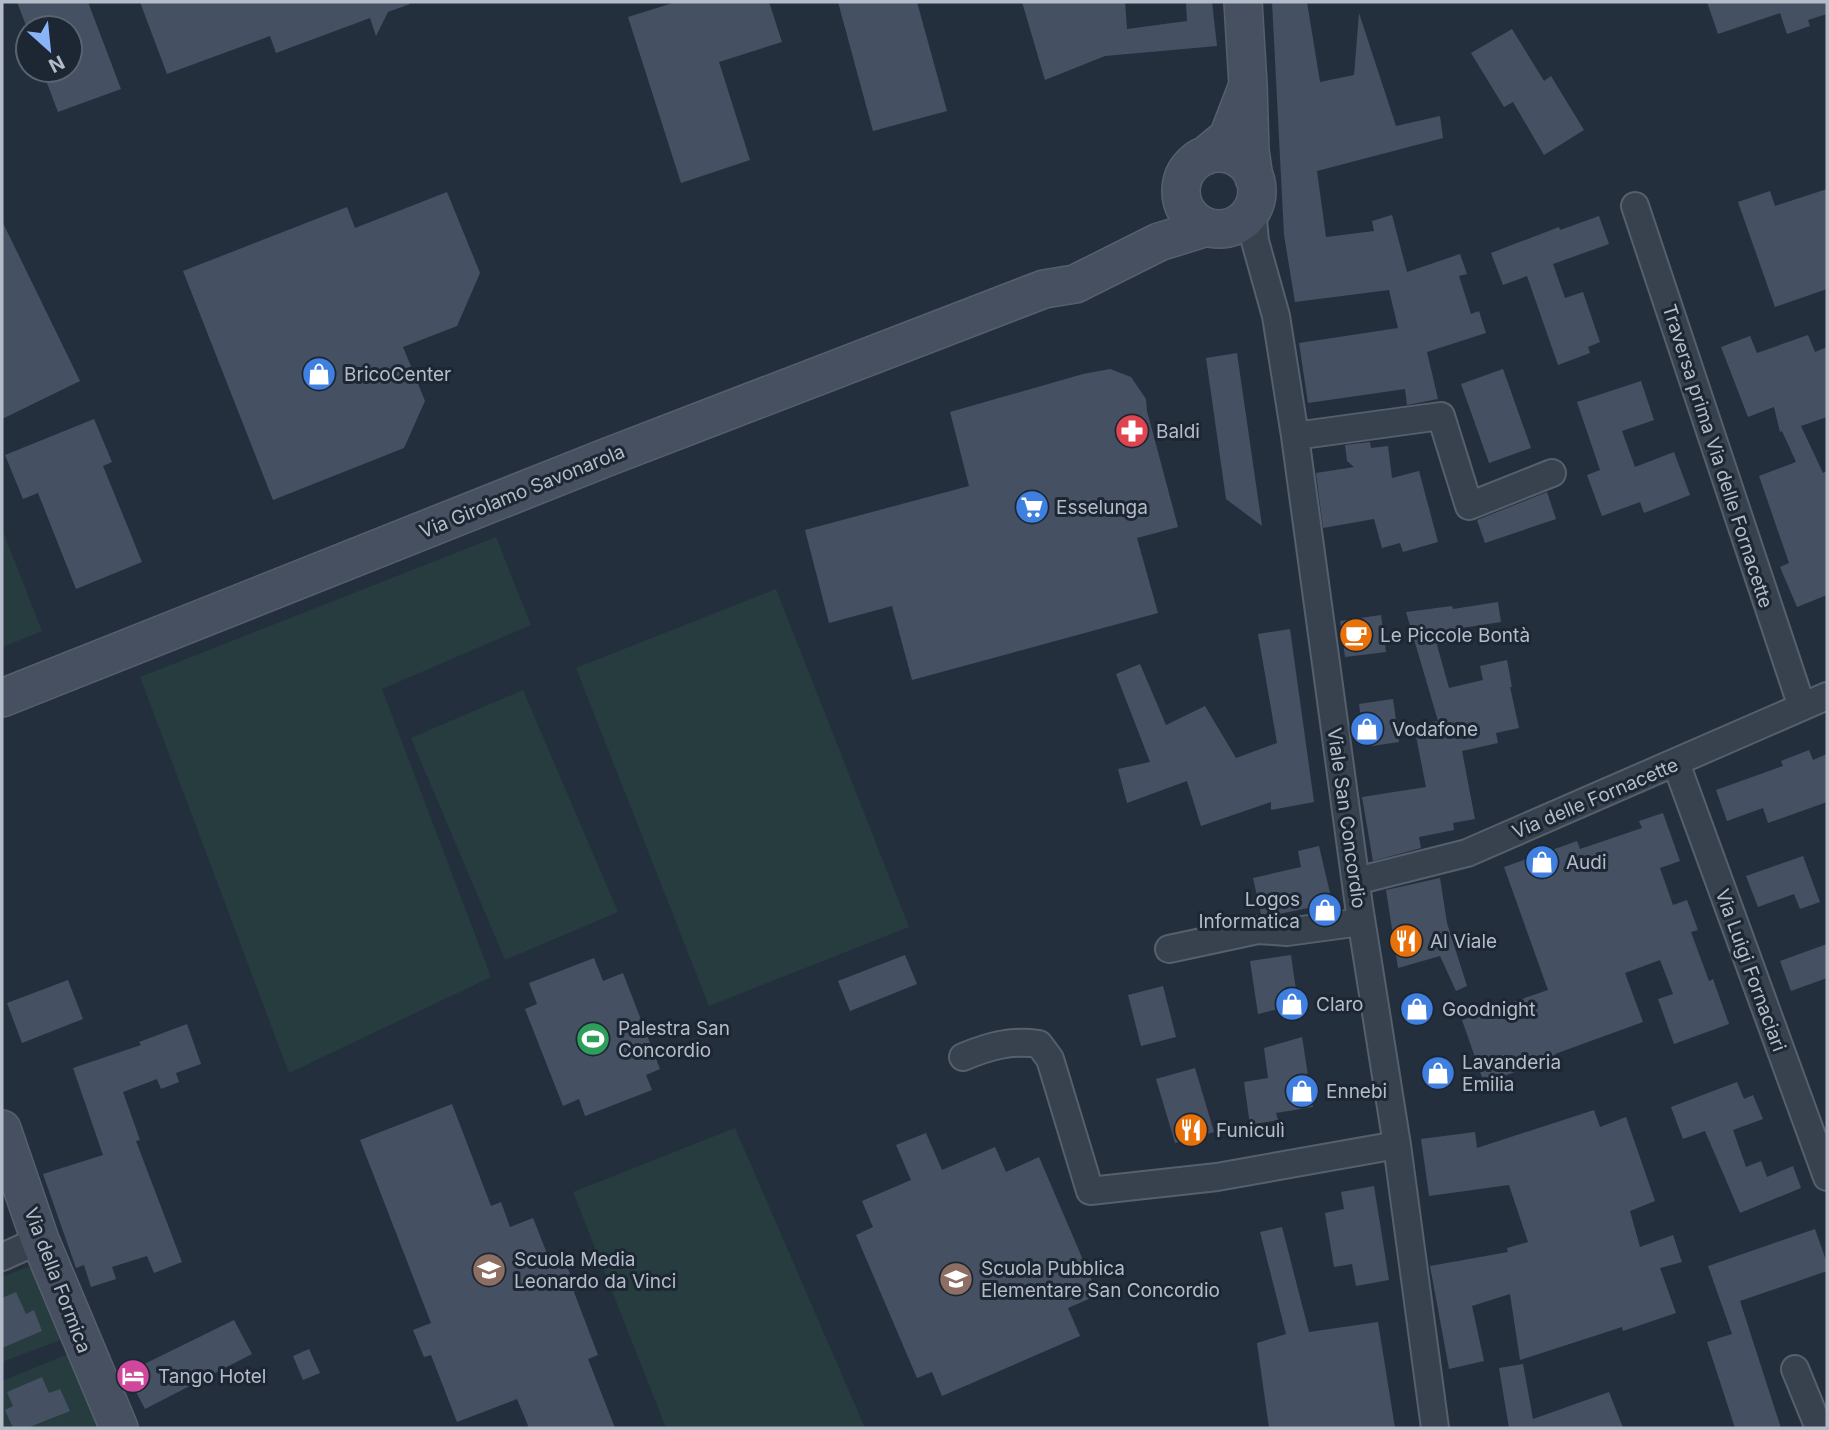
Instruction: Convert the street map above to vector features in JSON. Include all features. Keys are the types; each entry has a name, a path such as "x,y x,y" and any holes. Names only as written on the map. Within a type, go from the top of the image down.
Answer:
{"street":[{"name":"Viale San Concordio","path":"1243,2 1255,241 1276,316 1295,436 1361,922 1397,1145 1435,1428"},
{"name":"Viale San Concordio","path":"1182,201 1185,174 1197,160 1228,137 1237,120 1248,85"},
{"path":"1182,201 1187,212 1207,227 1228,228 1246,218 1253,194 1249,168 1232,155 1214,153 1205,156"},
{"name":"Via Girolamo Savonarola","path":"1044,289 1070,271 1151,227 1182,201"},
{"name":"Traversa prima Via delle Fornacette","path":"1635,206 1802,707"},
{"name":"Via Girolamo Savonarola","path":"2,698 617,453 1044,289 1075,284 1159,242 1207,227"},
{"path":"1295,436 1441,415 1469,506 1552,473"},
{"name":"Via delle Fornacette","path":"1356,881 1466,853 1827,696"},
{"name":"Via Luigi Fornaciari","path":"1676,763 1827,1177"},
{"path":"1168,949 1258,930 1287,932 1361,922"},
{"path":"964,1057 985,1048 1018,1041 1038,1044 1050,1059 1090,1191 1217,1177 1397,1145"},
{"name":"Via della Formica","path":"2,1129 40,1240 119,1428"},
{"path":"2,1257 40,1240"},
{"path":"1795,1369 1819,1428"}],"green space":[{"path":"2,529 42,631 2,647"},
{"path":"496,537 531,625 382,689 491,977 289,1073 140,677"},
{"path":"776,589 909,927 709,1006 576,668"},
{"path":"523,690 618,912 505,960 411,738"},
{"path":"735,1128 865,1428 666,1428 573,1192"},
{"path":"28,1267 40,1275 66,1338 2,1362 2,1277"},
{"path":"68,1354 76,1359 108,1428 2,1428 2,1381"}],"building":[{"path":"17,2 88,2 121,89 58,112 47,84 84,84 84,14 22,14"},
{"path":"140,2 410,4 388,12 376,36 370,18 276,53 270,36 167,74"},
{"path":"676,2 769,2 782,42 719,62 750,160 681,183 628,17"},
{"path":"838,2 917,2 947,111 873,131"},
{"path":"1022,2 1125,2 1127,29 1187,21 1186,2 1212,2 1217,46 1105,56 1045,80"},
{"path":"1272,2 1307,2 1320,82 1354,75 1359,13 1396,126 1440,116 1443,138 1317,171 1326,237 1374,231 1372,221 1392,215 1407,272 1460,254 1467,274 1459,276 1471,314 1479,311 1486,333 1427,352 1438,399 1407,405 1405,389 1308,403 1299,343 1398,328 1389,290 1295,302 1284,235"},
{"path":"1707,2 1827,2 1827,14 1808,20 1810,26 1787,34 1780,13 1718,34"},
{"path":"1512,29 1544,81 1551,76 1584,130 1544,155 1513,102 1504,107 1471,53"},
{"path":"1827,189 1827,289 1775,307 1738,202 1770,191 1775,206"},
{"name":"BricoCenter","path":"447,192 480,273 457,326 403,347 425,401 404,448 273,500 183,271 347,207 355,228"},
{"path":"1599,216 1609,244 1553,264 1565,298 1583,292 1600,342 1588,347 1590,353 1558,365 1527,276 1503,285 1491,253 1559,227 1560,230"},
{"path":"2,221 80,381 2,419"},
{"path":"1808,335 1815,352 1827,347 1827,417 1801,426 1823,473 1827,471 1827,595 1797,607 1780,567 1789,563 1759,476 1796,462 1782,431 1780,432 1774,407 1748,417 1721,347 1750,336 1757,353"},
{"path":"1237,353 1262,526 1226,499 1206,358"},
{"name":"Esselunga","path":"1110,369 1131,377 1146,399 1178,527 1137,538 1158,613 912,680 892,606 829,623 805,530 969,486 950,412 1083,374"},
{"path":"1503,369 1531,448 1489,463 1461,384"},
{"path":"1641,381 1654,420 1622,431 1635,467 1674,452 1690,495 1644,513 1640,502 1602,516 1587,475 1600,470 1577,402"},
{"path":"94,419 112,462 103,466 142,562 76,589 38,493 23,499 5,455"},
{"path":"1370,442 1371,448 1388,446 1392,478 1419,471 1438,542 1403,552 1400,543 1382,548 1374,519 1323,528 1316,473 1354,467 1347,461 1345,445"},
{"path":"1547,492 1556,519 1485,543 1477,520"},
{"path":"1498,602 1501,622 1455,629 1457,642 1437,645 1449,688 1483,680 1480,666 1507,660 1519,728 1496,733 1498,743 1462,751 1475,819 1453,823 1454,830 1419,837 1421,848 1373,861 1362,797 1426,787 1414,726 1438,721 1406,612"},
{"path":"1381,615 1386,652 1345,657 1340,621"},
{"path":"1290,629 1314,802 1271,810 1271,802 1201,826 1187,781 1127,803 1118,769 1150,762 1116,674 1140,664 1166,725 1205,706 1236,758 1277,743 1258,634"},
{"path":"1393,699 1399,742 1372,746 1371,741 1364,742 1359,704"},
{"path":"1809,750 1813,760 1827,754 1827,802 1768,823 1763,808 1727,821 1716,790 1783,766 1781,761"},
{"path":"1663,813 1680,861 1660,868 1673,905 1687,900 1698,930 1691,932 1709,981 1713,979 1729,1024 1674,1044 1658,999 1673,994 1660,960 1625,973 1643,1022 1484,1083 1462,1020 1548,990 1504,867 1577,841 1580,849 1642,828 1639,821"},
{"path":"1319,846 1334,910 1309,913 1308,908 1274,915 1261,914 1253,878 1301,867 1298,851"},
{"path":"1803,856 1820,902 1800,909 1794,894 1758,907 1746,876"},
{"path":"1440,878 1447,923 1467,986 1456,991 1440,956 1398,968 1386,890"},
{"path":"1827,944 1827,978 1791,991 1780,961"},
{"path":"905,955 917,984 850,1011 838,981"},
{"path":"1291,955 1298,1004 1258,1014 1250,961"},
{"name":"Palestra San Concordio","path":"594,958 603,981 623,973 660,1069 646,1075 652,1090 585,1116 579,1099 563,1106 525,1009 537,1004 529,983"},
{"path":"68,980 83,1019 22,1043 7,1003"},
{"path":"1163,986 1176,1037 1141,1046 1128,995"},
{"path":"187,1024 201,1064 176,1073 179,1082 161,1089 157,1079 123,1092 140,1140 136,1141 182,1262 154,1273 147,1256 112,1267 116,1279 91,1287 84,1265 76,1268 43,1174 103,1155 73,1068 141,1045 139,1042"},
{"path":"1302,1037 1313,1107 1276,1113 1278,1120 1250,1125 1244,1082 1268,1078 1264,1048"},
{"path":"1195,1068 1214,1132 1175,1143 1156,1079"},
{"path":"1737,1082 1744,1099 1753,1095 1763,1119 1733,1130 1746,1167 1761,1161 1767,1177 1793,1166 1801,1188 1740,1213 1705,1131 1683,1139 1671,1107"},
{"name":"Scuola Media Leonardo da Vinci","path":"452,1104 491,1206 501,1202 510,1227 533,1218 550,1261 563,1256 598,1355 588,1359 615,1428 529,1428 517,1399 457,1422 431,1355 424,1357 413,1330 431,1323 360,1140"},
{"path":"1594,1110 1600,1127 1626,1117 1655,1201 1630,1211 1640,1247 1673,1235 1682,1262 1660,1268 1676,1313 1623,1331 1622,1327 1520,1360 1510,1294 1472,1306 1484,1361 1449,1369 1430,1266 1508,1252 1507,1248 1528,1242 1509,1185 1429,1196 1421,1139 1475,1132 1477,1148"},
{"path":"926,1133 942,1170 995,1147 1006,1172 1039,1157 1098,1295 1068,1308 1080,1336 942,1396 932,1372 917,1378 856,1235 873,1227 862,1201 911,1180 896,1145"},
{"path":"1374,1186 1389,1280 1356,1286 1352,1264 1334,1267 1325,1213 1344,1209 1341,1192"},
{"path":"1282,1227 1309,1332 1378,1322 1395,1428 1269,1428 1257,1343 1286,1334 1260,1232"},
{"path":"1815,1229 1827,1263 1827,1271 1740,1301 1781,1428 1735,1428 1707,1342 1732,1334 1708,1266"},
{"path":"16,1292 26,1314 34,1310 42,1331 2,1348 2,1298"},
{"path":"234,1320 252,1354 145,1409 126,1373"},
{"path":"309,1349 320,1373 303,1380 293,1356"},
{"path":"1523,1364 1533,1419 1609,1392 1623,1428 1509,1428 1499,1368"},
{"path":"42,1377 49,1393 60,1389 70,1411 27,1428 13,1428 5,1410 13,1406 7,1392"}],"place":[{"name":"BricoCenter","path":"319,374"},
{"name":"Baldi","path":"1132,431"},
{"name":"Esselunga","path":"1032,507"},
{"name":"Le Piccole Bontà","path":"1356,635"},
{"name":"Vodafone","path":"1367,729"},
{"name":"Audi","path":"1542,862"},
{"name":"Logos Informatica","path":"1325,910"},
{"name":"Al Viale","path":"1406,941"},
{"name":"Claro","path":"1292,1004"},
{"name":"Goodnight","path":"1417,1009"},
{"name":"Palestra San Concordio","path":"593,1039"},
{"name":"Lavanderia Emilia","path":"1438,1073"},
{"name":"Ennebi","path":"1302,1091"},
{"name":"Funiculì","path":"1191,1130"},
{"name":"Scuola Media Leonardo da Vinci","path":"489,1270"},
{"name":"Scuola Pubblica Elementare San Concordio","path":"956,1279"},
{"name":"Tango Hotel","path":"133,1376"}]}
